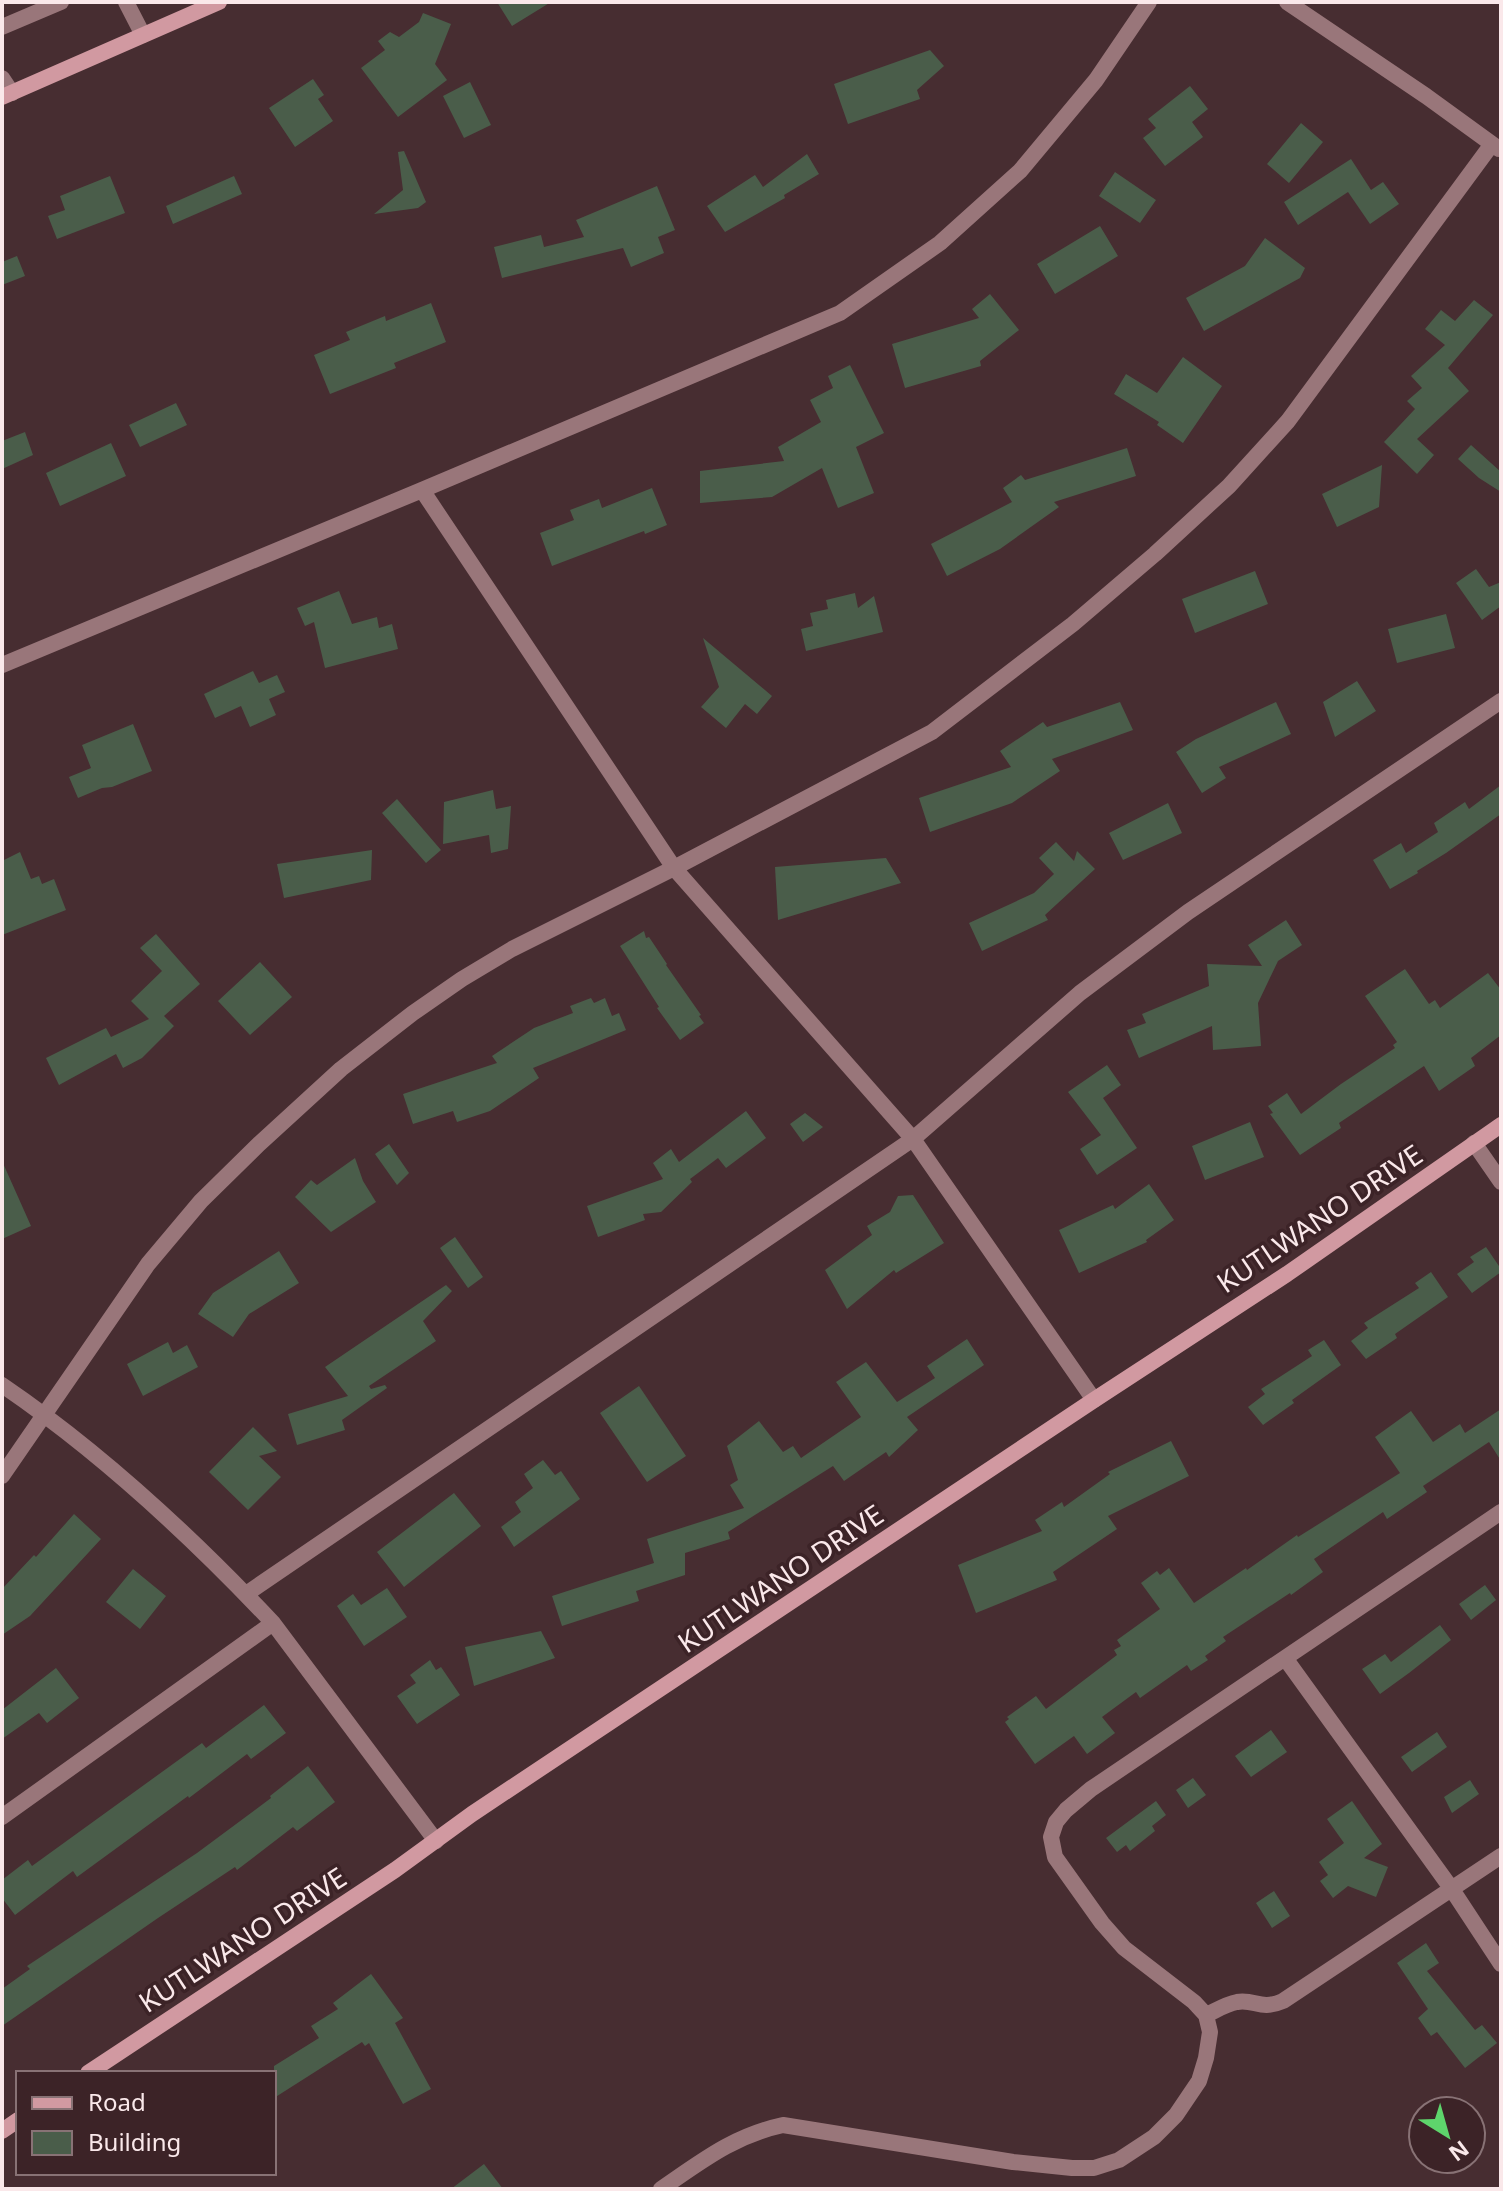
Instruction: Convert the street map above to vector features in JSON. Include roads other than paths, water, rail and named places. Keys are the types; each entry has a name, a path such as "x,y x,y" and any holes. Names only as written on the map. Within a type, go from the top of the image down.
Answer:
{"street":[{"path":"2,27 61,2"},
{"path":"126,2 143,35"},
{"path":"2,78 7,95 219,2"},
{"path":"2,665 840,313 940,243 1020,171 1096,80 1149,2"},
{"path":"2,1476 148,1264 201,1201 341,1069 413,1013 512,949 932,732 1073,624 1155,554 1229,486 1288,421 1497,147 1287,2"},
{"path":"422,490 674,868 913,1139 1094,1400"},
{"path":"246,1594 913,1139 1080,993 1188,912 1501,701"},
{"name":"KUTLWANO DRIVE","path":"91,2071 472,1814 1287,1274 1501,1125"},
{"path":"1474,1143 1501,1182"},
{"path":"2,1385 45,1415 151,1501 246,1594 273,1623 436,1841"},
{"path":"661,2189 720,2149 755,2131 783,2125 1042,2165 1094,2168 1119,2160 1154,2137 1176,2115 1199,2081 1210,2032 1206,2015 1194,2002 1124,1948 1109,1931 1055,1857 1051,1837 1056,1822 1091,1789 1501,1512"},
{"path":"2,1817 273,1623"},
{"path":"1285,1658 1451,1888 1501,1964"},
{"path":"1206,2015 1236,2002 1264,2006 1283,2001 1501,1856"}]}
